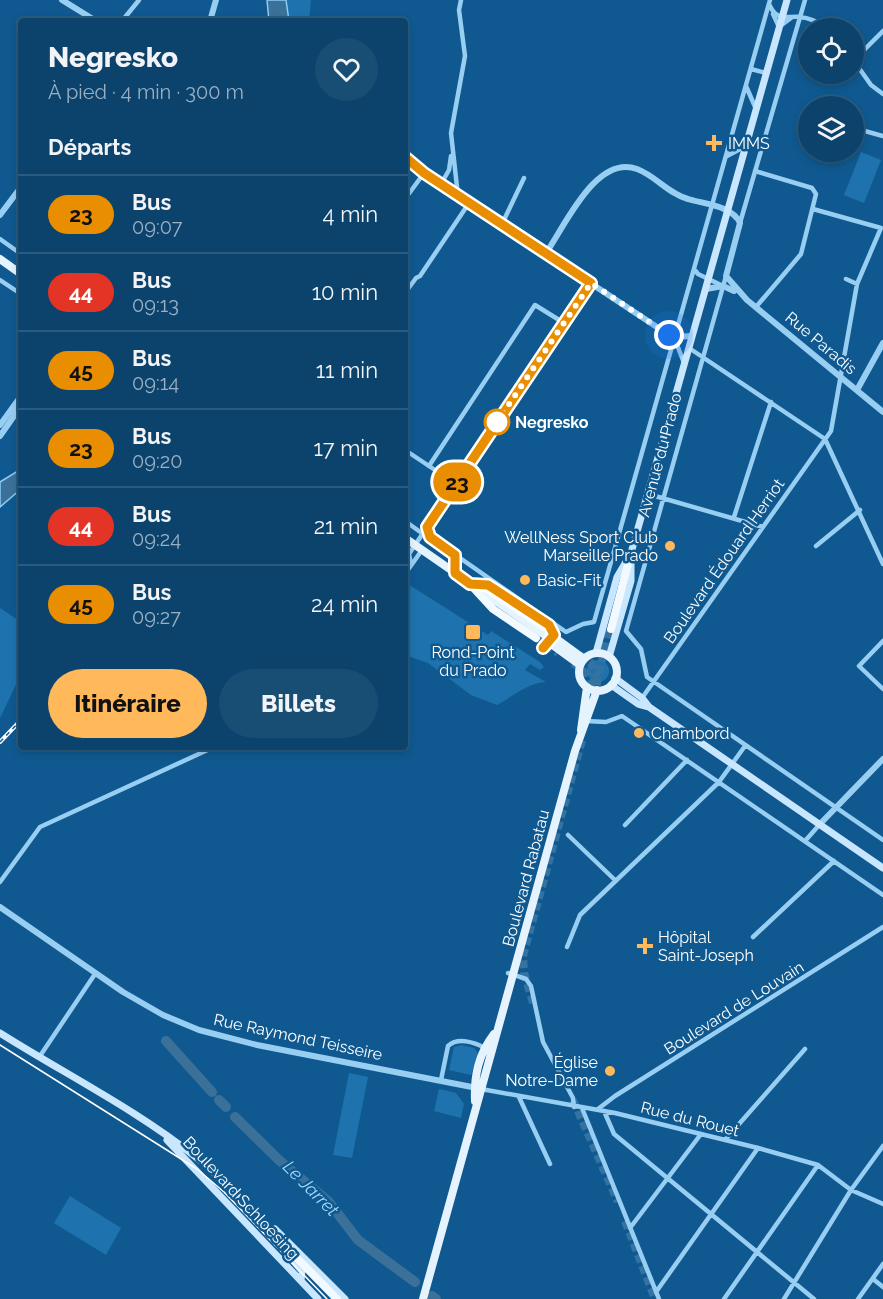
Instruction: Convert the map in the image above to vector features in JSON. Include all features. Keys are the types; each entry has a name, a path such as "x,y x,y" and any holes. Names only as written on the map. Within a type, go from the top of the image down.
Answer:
{"highway":[{"path":"610,628 631,554"},
{"path":"470,584 486,589 543,627"},
{"path":"470,584 493,609 536,638"},
{"path":"287,1248 337,1299"}],"main road":[{"name":"Avenue du Prado","path":"609,657 631,581 631,554 786,0"},
{"path":"0,259 18,272"},
{"path":"408,540 470,584 488,585 549,625 554,635 552,640 558,640 582,662"},
{"name":"Avenue du Prado","path":"596,653 621,568 631,554"},
{"path":"596,653 609,657 616,669 613,682 597,690 587,687 580,677 582,662 596,653"},
{"path":"613,682 642,698 649,707 883,868"},
{"path":"613,682 638,704 649,707"},
{"name":"Boulevard Rabatau","path":"581,733 587,687"},
{"name":"Boulevard Rabatau","path":"424,1294 476,1108 478,1089 485,1077 511,973 581,733 597,690"},
{"name":"Boulevard Rabatau","path":"478,1089 474,1077 484,1046 497,1031"},
{"name":"Boulevard Schloesing","path":"0,1033 162,1133 198,1159 232,1190 287,1248 290,1257 302,1271 301,1281"},
{"name":"Boulevard Schloesing","path":"162,1133 204,1181 318,1299"},
{"name":"Boulevard Schloesing","path":"232,1190 242,1196 345,1299"}],"street":[{"path":"62,0 71,2 92,18"},
{"path":"124,18 139,0"},
{"path":"212,18 216,0"},
{"path":"459,196 452,170 451,133 465,56 459,10 461,0"},
{"name":"Avenue du Prado","path":"654,682 647,677 645,659 641,649 626,631 702,356 805,0"},
{"name":"Avenue du Prado","path":"770,3 779,27"},
{"name":"Avenue du Prado","path":"455,555 566,632 583,624 594,622 770,3"},
{"path":"773,13 782,18 800,17"},
{"path":"779,27 791,18"},
{"path":"864,51 883,31"},
{"path":"752,69 766,73"},
{"path":"864,75 871,85 883,94"},
{"path":"746,86 756,111"},
{"path":"864,131 883,136"},
{"path":"726,156 746,146"},
{"path":"408,160 424,173 674,338 684,364"},
{"path":"546,254 590,186 612,169 635,168 654,179 671,194 728,211 735,214 740,223"},
{"path":"441,184 452,170"},
{"path":"755,171 813,188 816,194 801,254 756,307"},
{"path":"408,195 424,173"},
{"path":"502,224 524,178"},
{"path":"0,215 18,191"},
{"path":"408,289 420,276 469,203"},
{"name":"Boulevard Édouard Herriot","path":"642,698 831,432 857,284 881,228 813,209"},
{"path":"0,239 18,252"},
{"path":"694,269 698,274 723,286"},
{"name":"Rue Paradis","path":"726,276 742,296"},
{"path":"846,279 857,284"},
{"path":"0,280 18,292"},
{"path":"408,570 411,565 409,554 418,548 427,527 591,283"},
{"path":"706,289 723,286"},
{"name":"Rue Paradis","path":"723,286 756,307 883,412"},
{"path":"429,466 535,305 564,323"},
{"path":"674,338 692,336"},
{"path":"856,390 883,343"},
{"path":"689,348 825,439 860,510 882,562"},
{"path":"0,425 18,400"},
{"path":"734,518 771,402"},
{"path":"0,436 18,410"},
{"path":"408,452 456,484"},
{"path":"648,494 763,527"},
{"path":"816,546 860,510"},
{"path":"408,523 423,534"},
{"path":"427,527 430,537 455,555 455,573"},
{"path":"603,587 614,590"},
{"path":"883,641 859,666 883,689"},
{"path":"654,682 883,840"},
{"path":"586,721 606,722 622,716 883,895"},
{"path":"567,947 580,915 719,783 745,746"},
{"path":"0,882 40,827 207,750"},
{"path":"805,841 883,759"},
{"path":"625,825 687,760"},
{"path":"568,835 616,881"},
{"path":"753,936 834,861"},
{"name":"Rue Raymond Teisseire","path":"0,907 95,974 163,1016 199,1030 257,1045 478,1089"},
{"name":"Boulevard de Louvain","path":"598,1109 615,1096 883,927"},
{"path":"511,973 526,979 533,992 543,1042 573,1098 574,1107"},
{"path":"40,1056 95,974"},
{"path":"441,1080 448,1046 452,1042 457,1040 484,1046"},
{"name":"Boulevard Rabatau","path":"484,1046 487,1055 485,1077"},
{"path":"725,1140 805,1048"},
{"name":"Rue du Rouet","path":"478,1089 574,1107 598,1109 758,1148 818,1166 851,1190 883,1204"},
{"path":"519,1097 550,1164"},
{"path":"582,1108 659,1299"},
{"path":"604,1111 614,1134 814,1299"},
{"path":"630,1228 701,1134"},
{"path":"784,1299 851,1190 883,1146"},
{"path":"656,1292 758,1148"},
{"path":"724,1299 818,1166"},
{"path":"858,1299 883,1264"},
{"path":"873,1279 883,1287"}],"shaded area":[{"path":"267,0 286,0 289,18 269,18"},
{"path":"286,0 311,0 309,18 289,18"},
{"path":"864,153 881,160 864,203 844,195 857,162 864,162"},
{"path":"18,471 18,492 0,507 0,482"},
{"path":"408,586 471,624 472,629 477,628 488,635 491,631 540,662 544,667 540,670 530,664 525,670 546,682 527,687 497,705 471,695 428,663 408,656"},
{"path":"0,608 18,620 18,680 0,718"},
{"path":"598,660 606,663 609,671 606,679 598,682 590,679 587,671 590,663"},
{"path":"461,1045 474,1048 478,1053 471,1075 449,1070 454,1047"},
{"path":"349,1073 368,1077 352,1158 333,1155"},
{"path":"439,1089 456,1093 464,1104 461,1118 434,1111"},
{"path":"70,1196 121,1228 106,1255 54,1223"}],"waterway":[{"name":"Le Jarret","path":"166,1041 212,1092"},
{"name":"Le Jarret","path":"219,1100 226,1107"},
{"name":"Le Jarret","path":"235,1117 280,1161 328,1201 358,1240 415,1282"},
{"name":"Le Jarret","path":"432,1296 436,1299"}],"tunnel":[{"path":"594,697 609,628"},
{"path":"536,638 558,653"},
{"path":"580,655 591,663 597,678"},
{"path":"573,663 588,675 595,690"},
{"path":"533,1003 524,973 523,956 583,737"},
{"path":"573,1100 618,1202"},
{"path":"625,1221 655,1299"}],"tram line":[{"path":"0,1045 197,1169 224,1192 327,1299"}],"railway":[{"path":"0,742 18,723"}],"bus line":[{"name":"23","path":"408,160 424,173 591,283 427,527 430,537 455,555 455,573 470,584 488,585 549,625 554,635 543,648"}],"place":[{"name":"IMMS","path":"714,143"},
{"name":"Negresko","path":"497,422"},
{"name":"WellNess Sport Club Marseille Prado","path":"670,546"},
{"name":"Basic-Fit","path":"525,580"},
{"name":"Rond-Point du Prado","path":"473,632"},
{"name":"Chambord","path":"639,733"},
{"name":"Hôpital Saint-Joseph","path":"645,946"},
{"name":"Église Notre-Dame","path":"610,1071"}],"route":[{"path":"497,422 591,283 669,335"}]}
